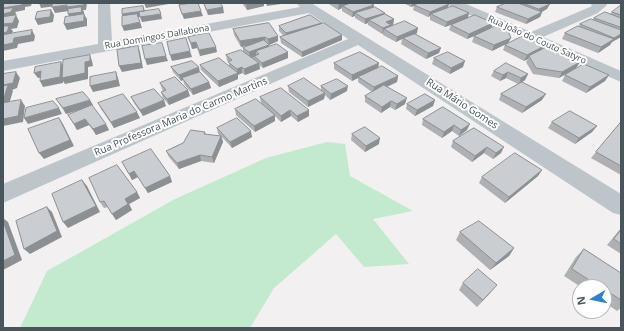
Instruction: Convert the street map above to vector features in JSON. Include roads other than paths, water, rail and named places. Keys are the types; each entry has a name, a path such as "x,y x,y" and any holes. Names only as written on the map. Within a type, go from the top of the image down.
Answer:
{"street":[{"path":"104,3 105,46"},
{"name":"Rua João do Couto Satyro","path":"454,3 621,77"},
{"path":"574,5 597,6"},
{"name":"Rua Domingos Dallabona","path":"3,66 306,6"},
{"name":"Rua Mário Gomes","path":"306,6 621,206"},
{"path":"532,37 597,6"},
{"name":"Rua Professora Maria do Carmo Martins","path":"3,194 360,39"}]}
